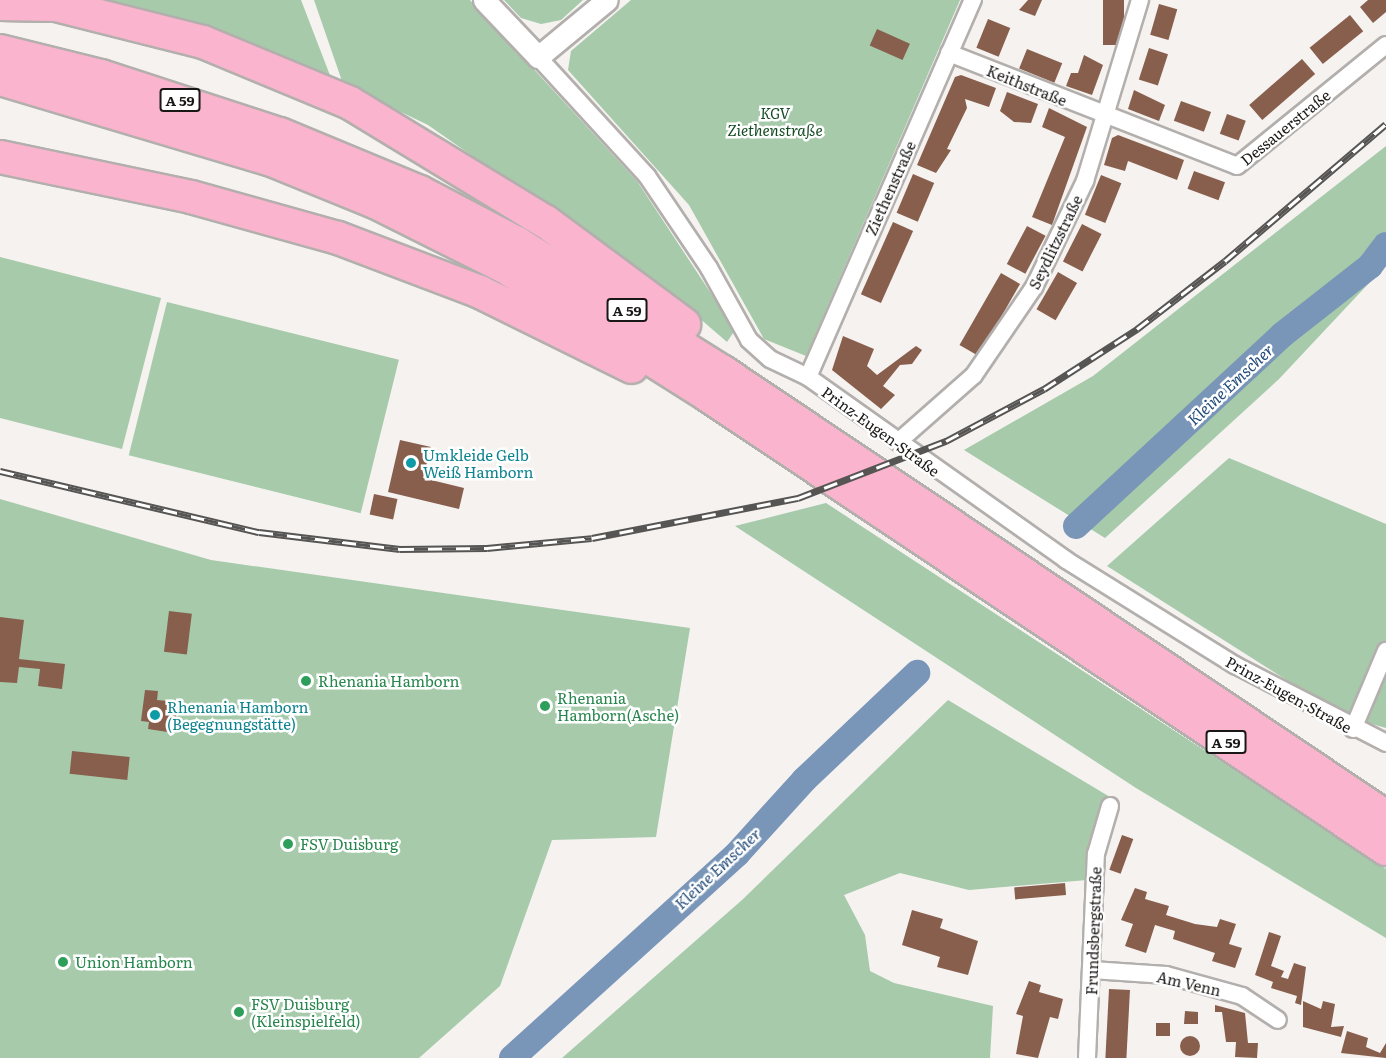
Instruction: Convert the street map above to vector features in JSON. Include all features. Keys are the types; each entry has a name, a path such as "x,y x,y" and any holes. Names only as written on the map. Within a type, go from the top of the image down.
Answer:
{"highway":[{"path":"0,4 45,2 203,42 318,87 387,123 546,222 731,359 826,441"},
{"name":"A 59","path":"0,51 204,108 354,163 420,192 579,279 826,441 1386,817"},
{"name":"A 59","path":"0,79 193,133 375,202 446,236 565,303 1386,849"},
{"path":"8,155 213,203 405,262 480,292 794,454"}],"street":[{"name":"Prinz-Eugen-Straße","path":"484,0 647,176 710,268 748,340 770,359 808,377 1066,560 1235,665 1353,729 1386,743"},
{"path":"538,57 607,0"},
{"name":"Ziethenstraße","path":"808,377 973,0"},
{"name":"Seydlitzstraße","path":"898,442 950,399 997,345 1061,235 1105,117 1140,0"},
{"name":"Dessauerstraße","path":"1105,117 1237,166 1386,45"},
{"name":"Keithstraße","path":"950,53 1105,117"},
{"path":"1353,729 1386,651"},
{"name":"Frundsbergstraße","path":"1088,1058 1096,854 1110,806"},
{"name":"Am Venn","path":"1092,970 1166,975 1242,996 1278,1020"}],"green space":[{"path":"82,0 301,0 331,78 244,43"},
{"path":"314,0 470,0 637,181 735,330 727,342 676,298 428,125 343,84"},
{"path":"504,0 583,0 561,20 541,24 521,18"},
{"name":"KGV Ziethenstraße","path":"631,0 960,0 806,356 764,339 689,205 568,70 571,51"},
{"path":"1386,146 1386,265 1279,379 1105,538 964,450 1093,376"},
{"path":"0,257 161,298 122,449 0,418"},
{"path":"167,302 399,360 361,513 129,455"},
{"path":"1229,458 1386,524 1386,728 1343,716 1107,566"},
{"path":"0,499 211,560 690,628 656,837 552,840 500,986 419,1058 0,1058"},
{"path":"826,503 1386,869 1386,938 1136,788 735,526"},
{"path":"948,700 1110,797 1092,834 1087,880 969,890 900,873 844,895 865,935 870,971 894,983 993,1006 990,1058 562,1058 742,900"}],"building":[{"path":"1028,0 1042,0 1035,16 1019,10"},
{"path":"1103,0 1124,0 1124,45 1103,45"},
{"path":"1368,0 1386,0 1386,12 1373,23 1360,7"},
{"path":"1159,4 1177,9 1168,40 1150,35"},
{"path":"1350,15 1363,31 1323,64 1310,48"},
{"path":"988,19 1010,28 999,57 976,48"},
{"path":"877,29 910,44 903,60 870,45"},
{"path":"1149,48 1168,54 1158,86 1139,79"},
{"path":"1027,49 1062,63 1054,83 1019,68"},
{"path":"1084,55 1103,65 1092,95 1066,86 1071,73 1078,73"},
{"path":"1302,59 1315,74 1262,120 1249,105"},
{"path":"961,75 996,88 989,107 965,99 967,108 947,149 951,150 936,173 917,165 955,77"},
{"path":"1134,90 1165,105 1159,121 1128,109"},
{"path":"1007,92 1038,104 1031,123 1014,122 1000,111"},
{"path":"1181,101 1211,112 1204,132 1174,121"},
{"path":"1049,108 1087,127 1052,225 1032,217 1065,137 1042,127"},
{"path":"1227,114 1246,121 1239,141 1220,134"},
{"path":"1118,135 1184,160 1177,180 1128,161 1125,171 1104,165 1112,138"},
{"path":"1194,171 1225,182 1219,200 1188,189"},
{"path":"913,174 934,183 918,222 897,213"},
{"path":"1101,175 1121,183 1105,223 1085,215"},
{"path":"893,222 913,231 881,303 861,294"},
{"path":"1082,224 1102,234 1083,271 1063,261"},
{"path":"1027,226 1046,236 1025,274 1007,264"},
{"path":"1058,272 1077,283 1056,320 1036,309"},
{"path":"1001,273 1020,284 979,356 960,345"},
{"path":"843,336 874,349 867,366 877,375 916,346 922,350 912,364 900,365 883,386 895,395 881,409 832,370"},
{"name":"Umkleide Gelb Weiß Hamborn","path":"400,440 431,447 423,478 464,488 459,509 388,492"},
{"path":"374,494 397,499 393,520 370,515"},
{"path":"169,611 192,614 187,654 164,652"},
{"path":"0,617 24,620 19,659 65,664 62,689 38,686 40,669 19,667 17,683 0,682"},
{"path":"145,690 158,691 157,700 178,702 174,733 148,729 149,722 141,721"},
{"path":"72,751 130,757 127,780 70,774"},
{"path":"1122,835 1133,839 1121,874 1109,870"},
{"path":"1065,883 1066,895 1015,899 1014,887"},
{"path":"1135,888 1147,892 1145,899 1169,906 1166,915 1195,924 1217,927 1220,919 1236,924 1229,944 1242,948 1235,968 1212,961 1215,953 1173,939 1175,931 1155,925 1146,953 1125,946 1133,924 1121,920"},
{"path":"912,910 943,919 940,928 978,941 968,975 937,967 940,957 902,945"},
{"path":"1269,932 1281,936 1271,966 1284,971 1281,977 1288,979 1294,963 1306,967 1301,1005 1295,1003 1297,996 1271,988 1273,982 1255,975"},
{"path":"1029,981 1041,985 1039,992 1063,999 1058,1019 1050,1017 1038,1058 1016,1054 1023,1016 1016,1014"},
{"path":"1109,989 1130,990 1126,1058 1105,1058"},
{"path":"1303,1001 1321,1009 1323,1001 1335,1004 1331,1027 1344,1026 1341,1037 1303,1027"},
{"path":"1215,1005 1245,1013 1248,1043 1258,1043 1257,1058 1235,1057 1236,1042 1226,1042 1222,1012 1215,1012"},
{"path":"1185,1011 1198,1012 1198,1024 1184,1024"},
{"path":"1156,1023 1170,1023 1170,1036 1156,1036"},
{"path":"1347,1031 1368,1038 1366,1047 1380,1053 1386,1043 1386,1058 1341,1053"},
{"path":"1190,1036 1197,1039 1200,1046 1197,1053 1190,1056 1183,1053 1180,1046 1183,1039"}],"waterway":[{"name":"Kleine Emscher","path":"1076,526 1282,335 1370,266 1386,245"},
{"name":"Kleine Emscher","path":"512,1058 737,854 804,780 917,673"}],"railway":[{"path":"0,471 259,532 400,549 487,548 592,538 798,498 946,441 1044,389 1137,329 1225,261 1386,124"}],"place":[{"name":"Umkleide Gelb Weiß Hamborn","path":"411,463"},
{"name":"Rhenania Hamborn","path":"306,681"},
{"name":"Rhenania Hamborn(Asche)","path":"545,706"},
{"name":"Rhenania Hamborn (Begegnungstätte)","path":"155,715"},
{"name":"FSV Duisburg","path":"288,844"},
{"name":"Union Hamborn","path":"63,962"},
{"name":"FSV Duisburg (Kleinspielfeld)","path":"239,1012"}]}
